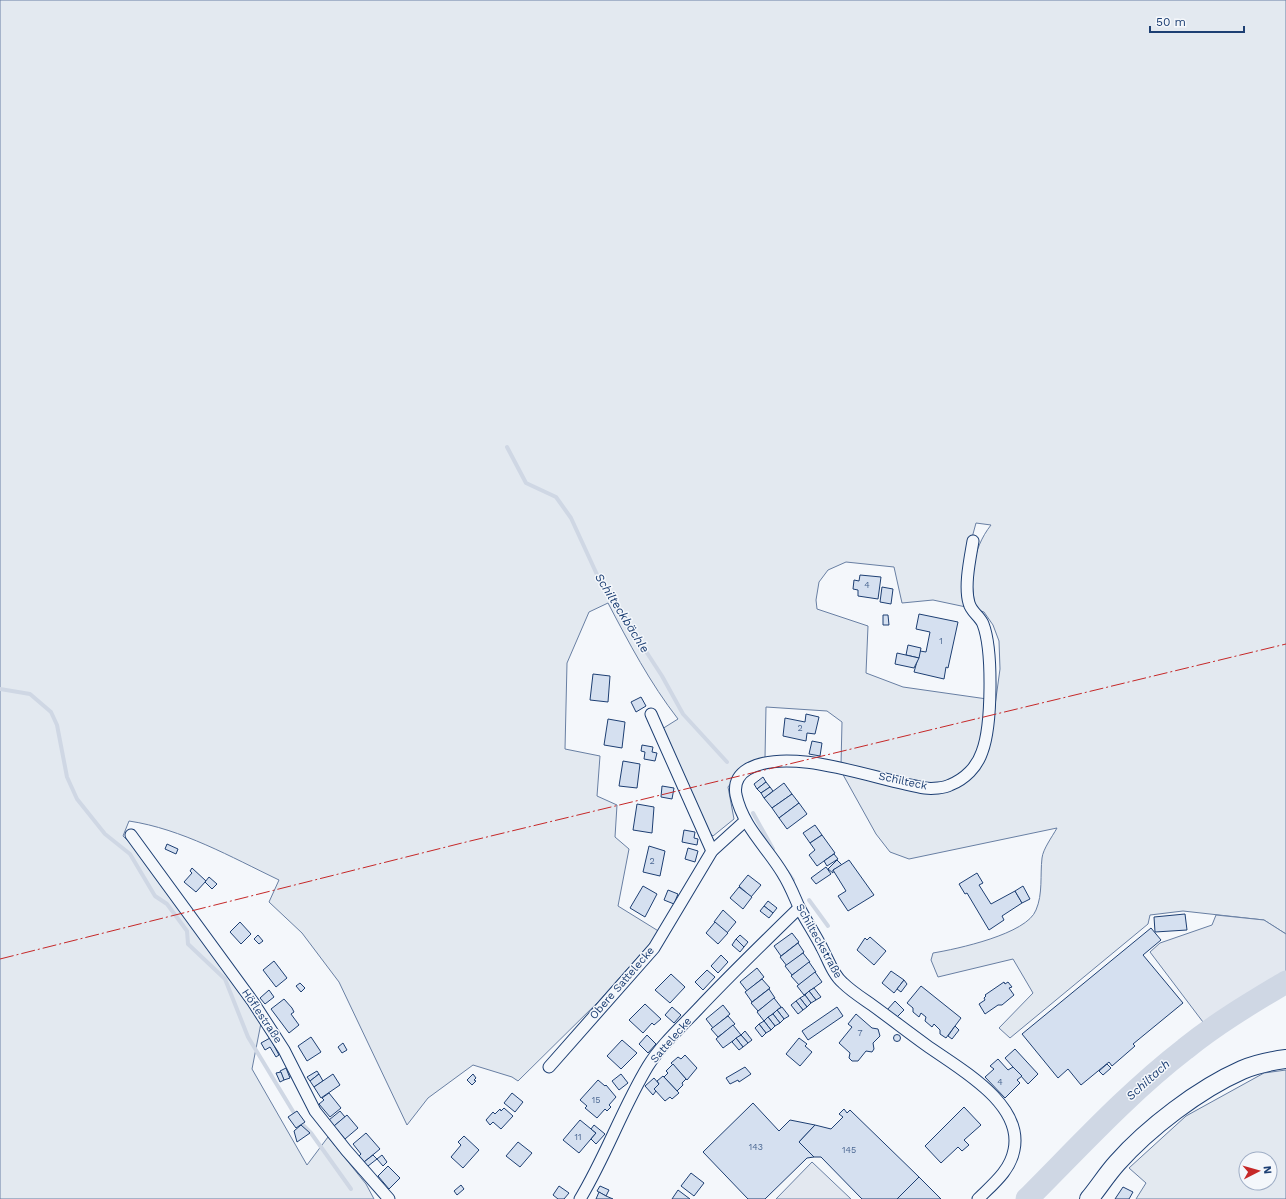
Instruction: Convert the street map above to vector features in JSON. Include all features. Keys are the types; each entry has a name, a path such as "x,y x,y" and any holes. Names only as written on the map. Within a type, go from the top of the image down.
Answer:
{"main road":[{"path":"1089,1199 1118,1162 1152,1130 1194,1098 1242,1070 1259,1064 1286,1059"}],"street":[{"name":"Schilteck","path":"745,821 735,791 735,782 743,772 755,765 775,762 810,762 927,788 949,786 965,776 975,766 982,753 987,728 990,695 988,643 983,621 973,611 968,601 968,569 972,541"},
{"path":"651,714 712,851 745,821"},
{"name":"Schilteckstraße","path":"745,821 781,871 791,888 799,908 840,982 961,1068 999,1102 1013,1122 1015,1147 1008,1169 978,1199"},
{"name":"Höflestraße","path":"131,834 253,1002 284,1050 315,1111 346,1150 390,1199"},
{"name":"Obere Sattelecke","path":"549,1067 654,948 712,851"},
{"name":"Sattelecke","path":"580,1199 598,1170 626,1106 649,1065 677,1031 735,970 799,908"}],"shaded area":[{"path":"0,0 1286,0 1286,934 1264,920 1183,911 1150,915 1148,924 1010,1038 999,1028 1033,993 1013,959 938,977 931,960 933,953 990,939 1006,933 1030,919 1036,910 1040,898 1041,864 1043,854 1057,828 909,859 890,852 876,834 841,771 919,791 937,791 966,782 977,767 990,742 1000,669 999,641 993,625 984,612 975,609 973,598 972,576 976,554 991,525 976,523 964,567 966,607 933,600 902,603 894,567 846,562 828,570 819,582 816,600 817,609 868,626 866,673 903,687 987,699 983,735 980,747 973,761 954,778 939,783 931,784 898,780 841,765 842,722 827,711 766,707 765,758 744,769 728,787 734,819 713,836 703,826 662,729 678,719 649,677 608,603 589,612 567,663 565,749 600,756 597,796 617,805 615,837 629,849 618,906 660,932 598,1002 518,1081 512,1077 473,1065 428,1098 407,1125 339,982 302,933 269,902 279,880 187,837 168,830 129,821 123,836 139,852 261,1023 252,1069 307,1165 328,1137 366,1184 374,1199 0,1199"},
{"path":"1216,915 1264,920 1286,934 1286,973 1260,986 1258,996 1206,1026 1150,952 1160,943 1212,925"},
{"path":"1286,1070 1286,1199 1136,1199 1146,1183 1129,1168 1186,1116 1264,1073"},
{"path":"812,1162 851,1199 776,1199"}],"building":[{"path":"860,575 881,577 878,599 858,596 858,590 853,589 854,580 859,581"},
{"path":"882,587 893,589 891,604 880,602"},
{"path":"919,614 958,622 948,668 946,667 944,679 914,672 920,651 926,652 930,632 916,629"},
{"path":"883,615 888,615 889,625 883,625"},
{"path":"908,645 921,648 919,658 906,655"},
{"path":"897,653 919,658 914,668 895,664"},
{"path":"593,674 610,676 608,702 590,700"},
{"path":"641,697 646,706 636,712 631,702"},
{"path":"806,714 819,717 815,734 807,733 806,741 783,736 785,718 805,722"},
{"path":"608,719 625,722 622,748 604,745"},
{"path":"812,741 822,743 820,756 809,754"},
{"path":"642,745 653,747 652,752 657,753 655,761 644,759 645,752 641,751"},
{"path":"623,761 640,764 637,788 619,786"},
{"path":"763,777 766,782 757,789 754,784"},
{"path":"766,782 770,787 761,793 757,789"},
{"path":"784,783 792,794 772,808 764,798"},
{"path":"662,786 674,788 672,799 661,797"},
{"path":"770,787 773,791 764,798 761,793"},
{"path":"792,794 799,803 779,818 772,808"},
{"path":"799,803 807,814 787,829 779,818"},
{"path":"637,804 654,807 652,833 633,830"},
{"path":"815,825 822,835 810,843 803,833"},
{"path":"684,830 695,832 694,838 698,839 697,845 682,842"},
{"path":"822,835 835,853 817,866 809,855 815,850 810,843"},
{"path":"167,844 178,849 176,854 165,849"},
{"path":"649,846 665,851 660,876 643,872"},
{"path":"688,848 698,851 695,862 685,859"},
{"path":"834,854 838,859 827,866 824,861"},
{"path":"837,860 842,865 833,870 833,873 828,869"},
{"path":"849,860 874,895 848,911 838,896 846,891 833,870"},
{"path":"826,867 831,874 816,884 811,878"},
{"path":"192,868 206,881 196,892 184,882 192,873 190,871"},
{"path":"977,873 983,883 979,885 991,904 1015,891 1022,903 1002,916 1004,920 989,930 967,893 965,894 959,884"},
{"path":"748,875 761,885 751,897 739,886"},
{"path":"209,877 217,884 212,889 205,882"},
{"path":"643,886 657,894 645,917 630,908"},
{"path":"1023,886 1030,899 1022,903 1015,891"},
{"path":"739,887 752,897 743,909 730,898"},
{"path":"668,890 678,894 674,904 664,900"},
{"path":"768,901 777,908 773,913 764,906"},
{"path":"764,906 773,913 769,918 760,911"},
{"path":"723,910 736,922 727,933 714,922"},
{"path":"1185,914 1187,930 1155,932 1154,917"},
{"path":"240,922 251,934 241,944 230,932"},
{"path":"715,922 728,933 718,944 706,933"},
{"path":"1151,928 1161,940 1143,955 1183,1003 1133,1044 1135,1046 1112,1066 1109,1062 1081,1085 1068,1069 1058,1078 1022,1034"},
{"path":"792,933 799,942 781,956 774,946"},
{"path":"258,935 263,941 259,944 254,939"},
{"path":"740,935 748,942 744,947 736,939"},
{"path":"870,937 886,951 874,965 857,950 865,938 867,940"},
{"path":"736,939 744,947 740,952 732,945"},
{"path":"798,943 804,952 787,966 780,957"},
{"path":"803,953 810,962 792,975 785,966"},
{"path":"721,955 728,962 718,973 711,966"},
{"path":"274,961 287,978 276,987 263,970"},
{"path":"809,962 816,972 799,985 791,976"},
{"path":"757,968 764,977 747,991 740,982"},
{"path":"707,970 715,977 703,990 695,982"},
{"path":"891,971 904,980 894,993 882,983"},
{"path":"815,972 822,982 804,995 797,986"},
{"path":"671,974 685,987 670,1003 655,990"},
{"path":"762,979 770,988 752,1002 745,992"},
{"path":"904,980 907,984 901,992 897,989"},
{"path":"1004,982 1005,984 1008,982 1012,987 1009,988 1014,995 1002,1005 998,1005 985,1014 979,1004 985,1000 985,995"},
{"path":"300,983 305,988 301,992 296,986"},
{"path":"921,986 961,1018 946,1038 940,1034 940,1030 934,1024 932,1027 925,1021 926,1017 921,1013 919,1017 913,1012 913,1008 907,1003"},
{"path":"814,988 821,997 816,1000 809,991"},
{"path":"769,989 775,998 758,1011 751,1003"},
{"path":"269,990 274,997 265,1004 260,998"},
{"path":"809,991 816,1000 811,1003 805,995"},
{"path":"805,995 811,1003 807,1007 800,998"},
{"path":"774,998 781,1007 764,1021 757,1012"},
{"path":"800,998 807,1007 803,1010 796,1001"},
{"path":"284,999 292,1008 294,1012 291,1014 299,1025 289,1033 271,1009"},
{"path":"796,1001 803,1010 798,1014 791,1005"},
{"path":"895,1001 904,1010 896,1018 887,1010"},
{"path":"645,1004 661,1019 654,1025 652,1023 643,1033 629,1020"},
{"path":"723,1005 730,1014 713,1028 706,1019"},
{"path":"672,1007 681,1015 674,1023 665,1015"},
{"path":"782,1007 789,1016 784,1019 777,1010"},
{"path":"837,1007 843,1016 808,1040 802,1031"},
{"path":"777,1010 784,1019 780,1023 773,1014"},
{"path":"773,1014 780,1023 775,1026 768,1017"},
{"path":"856,1014 872,1028 878,1029 880,1036 873,1043 874,1049 872,1052 866,1051 858,1061 852,1061 849,1058 850,1053 839,1043 852,1027 848,1024"},
{"path":"728,1016 735,1024 718,1037 711,1029"},
{"path":"768,1017 775,1026 771,1030 764,1021"},
{"path":"764,1021 771,1030 766,1033 759,1024"},
{"path":"759,1024 766,1033 762,1037 755,1028"},
{"path":"733,1025 741,1035 723,1048 716,1039"},
{"path":"955,1026 959,1030 952,1039 948,1036"},
{"path":"745,1031 752,1040 748,1043 741,1035"},
{"path":"897,1034 900,1035 900,1041 897,1042 894,1041 893,1038 894,1035"},
{"path":"647,1035 656,1044 648,1053 639,1044"},
{"path":"741,1035 748,1043 743,1047 736,1038"},
{"path":"311,1037 321,1052 307,1061 298,1046"},
{"path":"270,1038 279,1055 276,1057 270,1047 265,1050 261,1043"},
{"path":"736,1038 743,1047 739,1050 732,1042"},
{"path":"799,1038 807,1044 805,1046 812,1052 800,1066 786,1054"},
{"path":"622,1040 637,1053 621,1069 607,1056"},
{"path":"343,1043 347,1050 342,1053 338,1047"},
{"path":"1015,1049 1038,1074 1028,1084 1005,1058"},
{"path":"685,1055 697,1068 687,1080 671,1063 678,1057 681,1059"},
{"path":"998,1059 1008,1070 1013,1067 1022,1076 1017,1080 1020,1083 1005,1098 985,1077 994,1069 990,1066"},
{"path":"673,1064 686,1079 677,1091 664,1077 668,1073 666,1071"},
{"path":"1107,1064 1111,1068 1103,1075 1099,1071"},
{"path":"745,1067 751,1074 739,1082 738,1080 730,1084 726,1078"},
{"path":"286,1068 290,1078 284,1080 280,1071"},
{"path":"317,1071 319,1074 310,1081 307,1077"},
{"path":"281,1072 284,1080 280,1082 276,1073"},
{"path":"319,1074 323,1081 314,1087 310,1081"},
{"path":"333,1074 340,1085 321,1098 314,1087"},
{"path":"473,1074 476,1078 474,1080 476,1081 472,1085 467,1080"},
{"path":"621,1074 628,1083 619,1090 612,1081"},
{"path":"663,1076 679,1093 672,1099 670,1097 665,1101 654,1089 659,1084 657,1081"},
{"path":"654,1078 659,1084 654,1089 656,1091 653,1095 645,1086"},
{"path":"598,1080 605,1086 606,1085 616,1097 609,1105 611,1107 607,1111 605,1109 597,1118 585,1108 587,1106 580,1100"},
{"path":"329,1093 341,1108 330,1117 319,1104 324,1100 322,1098"},
{"path":"512,1093 523,1102 515,1112 504,1103"},
{"path":"753,1103 779,1131 790,1120 815,1125 799,1142 814,1157 807,1158 765,1199 748,1199 703,1152"},
{"path":"964,1107 981,1125 964,1140 969,1145 962,1151 958,1147 941,1163 925,1146"},
{"path":"504,1108 513,1116 501,1129 493,1122 490,1125 486,1120 493,1112 495,1114 500,1109 501,1111"},
{"path":"844,1109 847,1113 850,1110 919,1177 897,1199 862,1199 821,1157 814,1157 799,1142 815,1125 831,1129 843,1117 839,1114"},
{"path":"297,1111 305,1122 296,1128 288,1117"},
{"path":"340,1111 345,1117 334,1126 329,1120"},
{"path":"347,1115 358,1128 345,1139 334,1126"},
{"path":"580,1120 596,1133 579,1153 563,1140"},
{"path":"301,1125 310,1133 297,1142 294,1131"},
{"path":"594,1125 605,1134 596,1144 591,1139 596,1133 591,1129"},
{"path":"366,1133 380,1149 364,1162 359,1156 361,1154 353,1144"},
{"path":"464,1136 479,1150 463,1168 451,1157 461,1145 458,1142"},
{"path":"518,1142 532,1153 520,1167 506,1156"},
{"path":"373,1155 377,1159 368,1166 364,1162"},
{"path":"382,1155 387,1162 383,1166 377,1159"},
{"path":"388,1166 400,1178 389,1189 378,1176"},
{"path":"691,1173 704,1183 694,1196 681,1186"},
{"path":"919,1177 941,1199 897,1199"},
{"path":"461,1185 464,1189 457,1195 454,1191"},
{"path":"559,1186 569,1193 564,1199 558,1199 553,1195"},
{"path":"600,1186 609,1190 606,1196 597,1191"},
{"path":"1123,1187 1133,1192 1129,1199 1115,1199"},
{"path":"678,1190 690,1199 672,1199"},
{"path":"599,1192 606,1196 613,1199 596,1199"}],"waterway":[{"name":"Schilteckbächle","path":"507,447 526,483 556,497 571,518 599,579 662,676 683,714 727,762"},
{"path":"0,689 30,694 51,712 57,725 67,777 77,799 105,834 130,854 155,896 167,904 187,931 188,944 225,979 248,1037 294,1113"},
{"name":"Schilteckbächle","path":"753,813 773,849"},
{"name":"Schilteckbächle","path":"788,873 793,880"},
{"name":"Schilteckbächle","path":"809,900 828,926"},
{"name":"Schiltach","path":"1027,1199 1123,1102 1164,1066 1222,1022 1286,982"},
{"path":"302,1124 311,1133 351,1189"}],"power":[{"path":"0,959 462,843 1286,644"}]}
